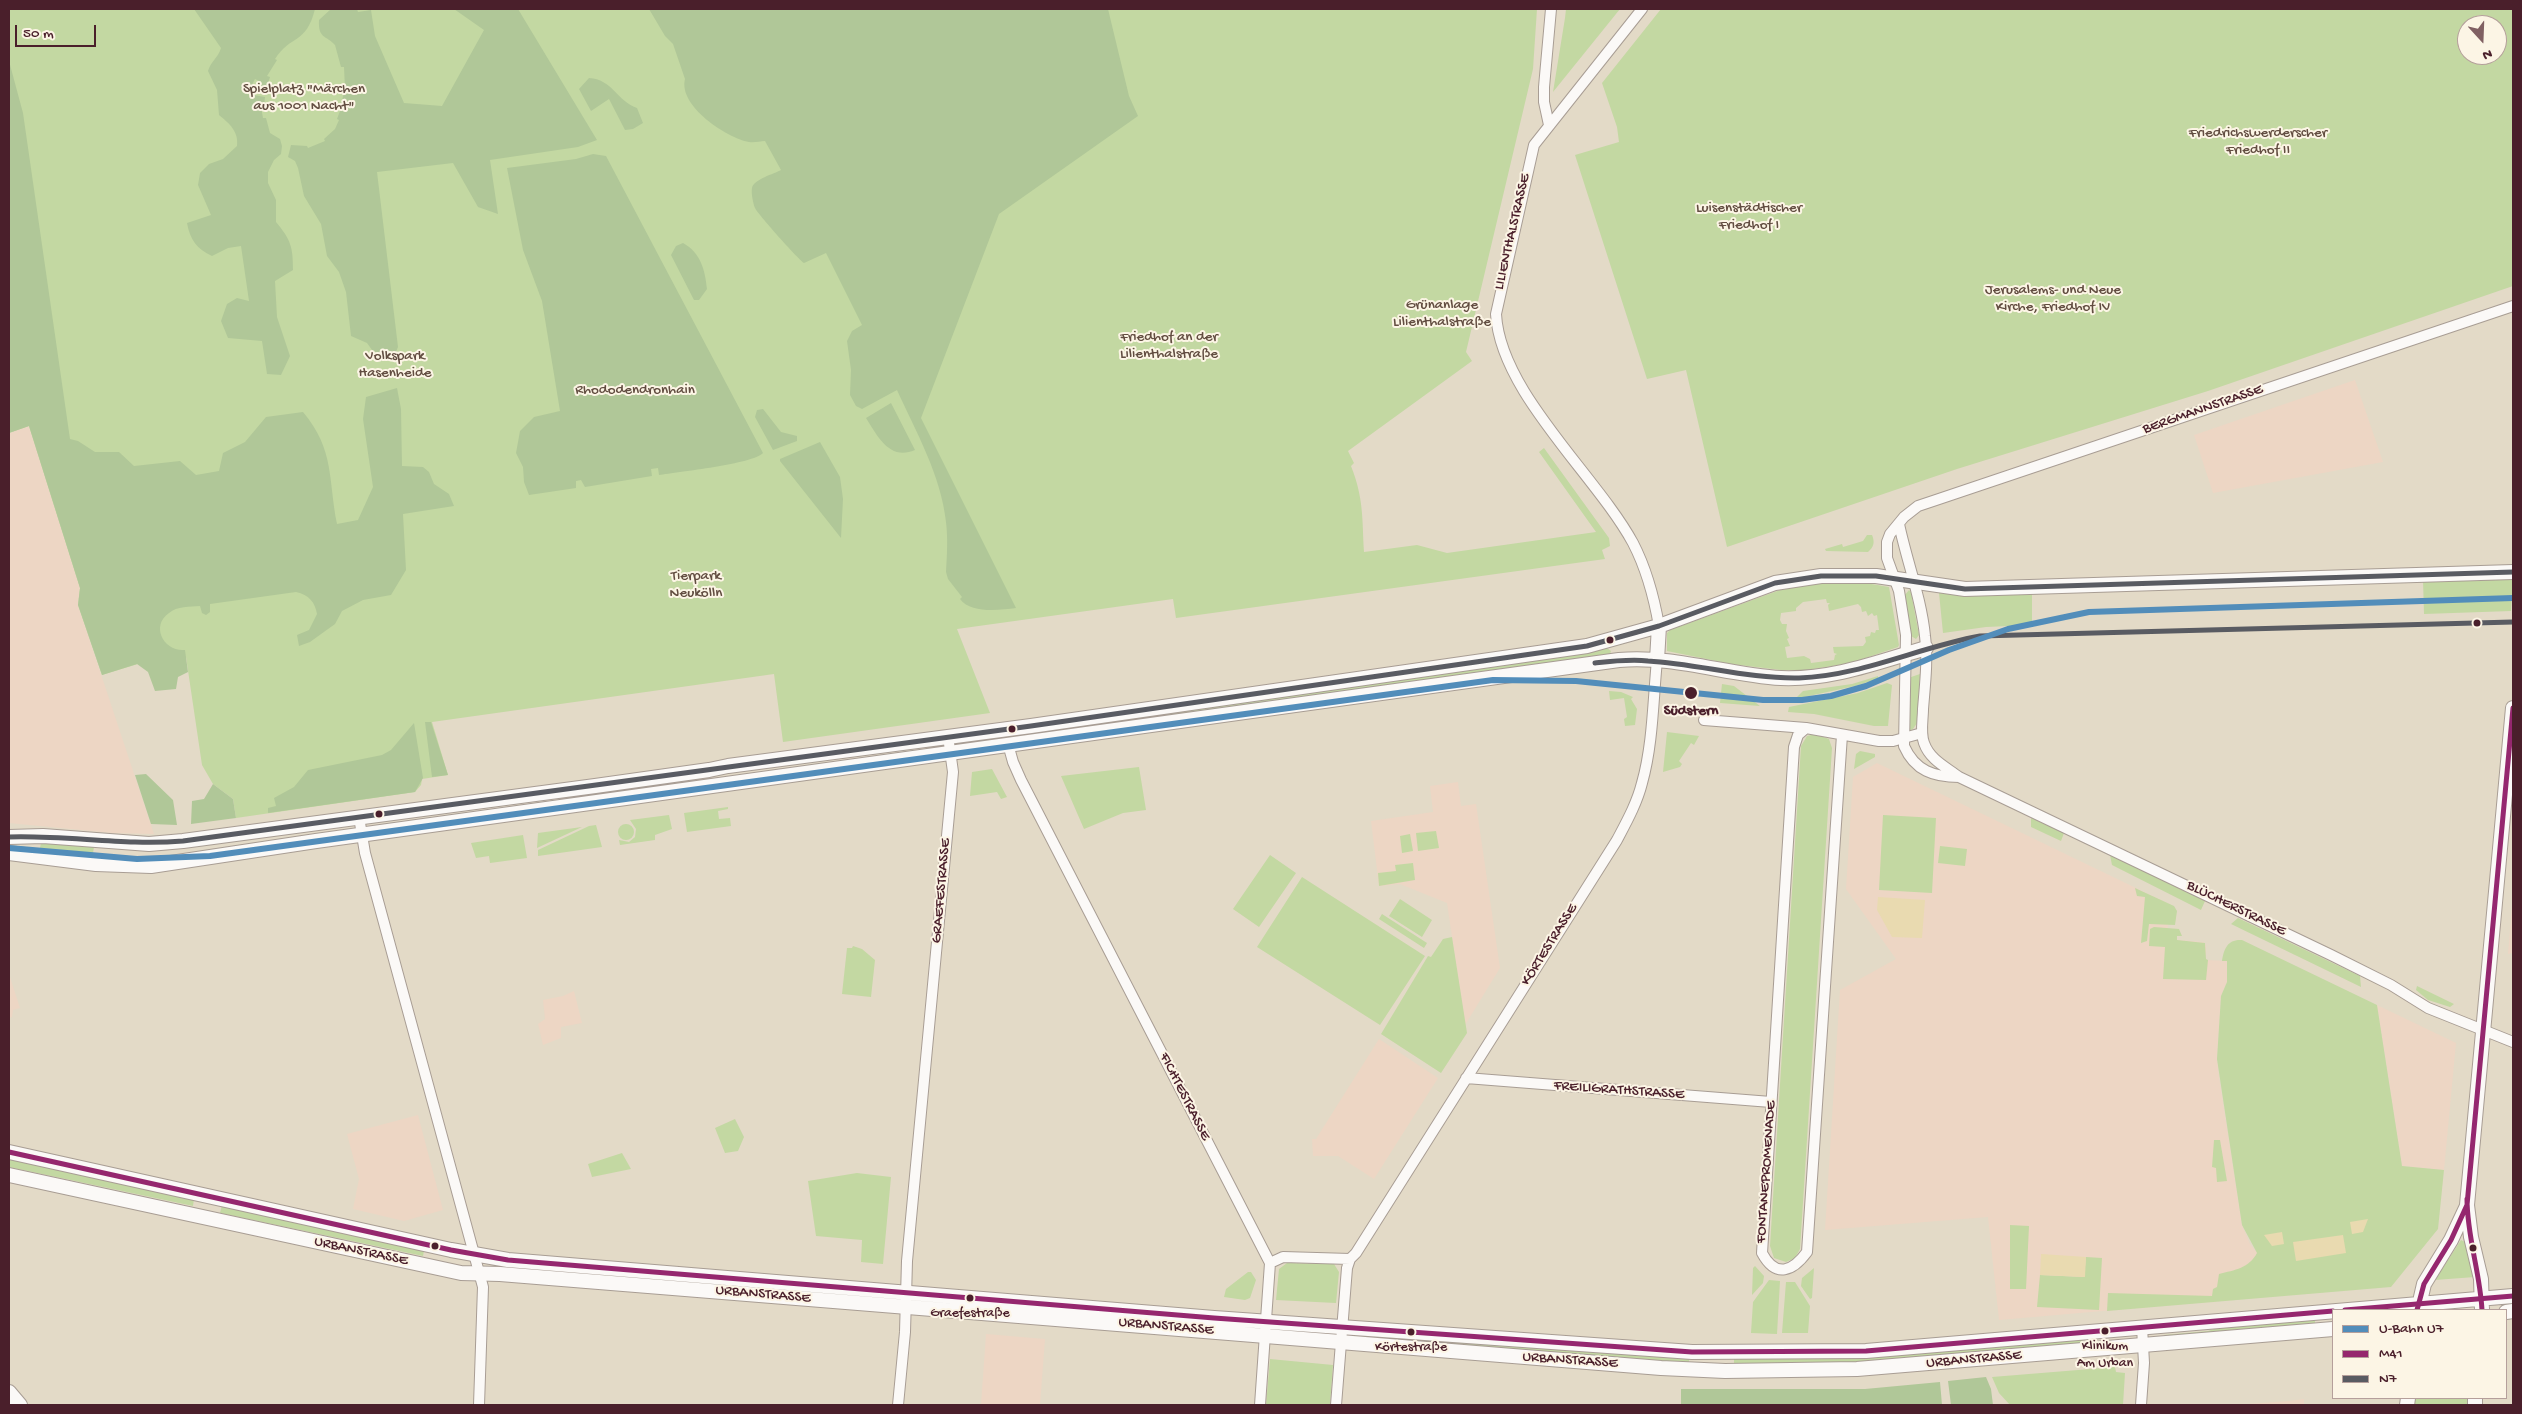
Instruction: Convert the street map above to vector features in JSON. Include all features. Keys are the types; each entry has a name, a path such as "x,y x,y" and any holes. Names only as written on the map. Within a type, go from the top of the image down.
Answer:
{"main road":[{"path":"9,837 43,836 112,842 165,843 549,793 892,743 1451,667 1616,639 1782,582 1838,574 1894,579 1965,589 2513,572"},
{"path":"1657,660 1658,626"},
{"path":"1616,639 1619,660"},
{"path":"9,854 138,867 173,864 222,854 361,834 1619,660 1657,660 1743,674 1798,678 1831,676 1926,648"},
{"path":"2482,1304 2467,1205 2513,708"},
{"path":"892,743 895,760"},
{"path":"314,824 316,841"},
{"path":"96,864 109,854 112,842"},
{"name":"URBANSTRASSE","path":"9,1152 475,1255 906,1300"},
{"name":"URBANSTRASSE","path":"9,1175 461,1273 906,1300 1265,1329 1341,1343 1661,1368 1725,1371 1857,1369 2332,1329"},
{"path":"200,1216 204,1196"},
{"path":"2418,1306 2426,1280 2451,1240 2467,1205"},
{"path":"429,1266 433,1246"},
{"name":"URBANSTRASSE","path":"2379,1309 2482,1304 2513,1296"},
{"name":"URBANSTRASSE","path":"1265,1329 1343,1326 1708,1352 1866,1351 2332,1313"},
{"path":"9,1392 20,1405"}],"street":[{"path":"1549,125 1544,102 1544,87 1551,9"},
{"name":"LILIENTHALSTRASSE","path":"1642,9 1534,145 1498,296 1497,331 1510,366 1526,394 1633,543 1652,589 1658,626"},
{"name":"BERGMANNSTRASSE","path":"1899,524 1910,511 1933,501 2513,306"},
{"path":"1899,524 1890,534 1887,542 1887,558 1904,618 1907,654 1903,738"},
{"path":"1704,720 1806,728 1879,741 1922,733 1926,648 1915,582 1903,547 1899,524"},
{"name":"KÖRTESTRASSE","path":"1350,1259 1356,1253 1617,840 1633,808 1646,764 1657,660"},
{"name":"FONTANEPROMENADE","path":"1806,728 1798,735 1794,747 1762,1253 1772,1265 1784,1269 1798,1265 1807,1252 1842,735"},
{"name":"BLÜCHERSTRASSE","path":"1922,733 1924,743 1932,757 1959,777 2331,955 2397,988 2428,1008 2513,1042"},
{"name":"GRAEFESTRASSE","path":"898,1405 953,772 952,752 948,736"},
{"name":"BLÜCHERSTRASSE","path":"1903,738 1908,755 1920,768 1940,777 1959,777"},
{"name":"FICHTESTRASSE","path":"1008,744 1013,762 1045,828 1270,1264"},
{"path":"359,817 361,834 480,1273 484,1295 479,1405"},
{"name":"FREILIGRATHSTRASSE","path":"1466,1078 1771,1102"},
{"path":"1260,1405 1270,1264 1275,1259 1283,1257 1350,1259 1336,1405"},
{"path":"2141,1405 2142,1327"}],"shaded area":[{"path":"2355,380 2383,462 2213,493 2194,435"},
{"path":"29,426 80,588 78,605 154,834 112,833 9,823 9,433"},
{"path":"1877,763 2169,904 2167,939 2203,942 2206,945 2206,960 2227,961 2227,982 2221,996 2217,1059 2219,1077 2242,1225 2250,1244 2262,1259 2218,1301 1999,1320 1988,1217 1825,1230 1840,990 1896,959 1846,889 1853,777"},
{"path":"1458,782 1461,806 1476,804 1500,968 1465,1025 1447,903 1400,884 1379,886 1371,821 1433,812 1430,786"},
{"path":"2513,894 2513,953 2508,954"},
{"path":"9,974 20,1008 13,1010 12,1017 9,1018"},
{"path":"574,991 582,1023 561,1027 561,1038 543,1045 538,1024 545,1019 543,1000 563,996"},
{"path":"2377,1005 2456,1043 2444,1170 2402,1166"},
{"path":"1379,1039 1438,1078 1374,1179 1338,1156 1313,1156 1312,1139 1316,1139"},
{"path":"418,1115 443,1210 404,1221 353,1209 359,1179 347,1134"},
{"path":"986,1334 1045,1339 1040,1405 981,1405"},
{"path":"2304,1399 2304,1405 2235,1405 2289,1401"}],"green space":[{"name":"Volkspark Hasenheide","path":"9,9 1537,9 1533,69 1466,352 1472,361 1348,451 1354,463 1351,466 1360,499 1364,552 1417,545 1447,553 1596,532 1539,452 1544,448 1609,538 1610,546 1602,550 1605,559 1176,618 1173,599 957,629 990,713 783,742 774,674 432,722 448,775 422,779 421,785 415,792 236,818 233,799 213,784 202,765 186,657 164,656 102,675 78,605 80,588 29,426 9,433"},
{"path":"194,9 315,9 303,34 281,51 275,59 277,60 267,76 270,77 266,90 259,88 261,82 255,79 247,94 265,97 264,107 261,107 263,118 266,118 270,133 280,139 282,146 281,154 274,160 268,172 268,183 276,200 276,222 290,244 293,270 275,281 277,317 290,356 281,375 267,374 262,341 228,338 221,321 227,304 237,298 249,301 241,246 228,248 212,256 195,243 188,229 187,223 211,215 198,185 200,173 209,164 223,159 237,146 235,132 219,115 217,90 208,71 221,48"},
{"path":"331,9 357,9 358,12 371,10 375,36 404,103 442,106 484,30 454,9 518,9 597,140 578,147 490,160 498,214 478,207 453,163 377,172 398,347 392,361 380,361 367,343 351,336 346,292 339,272 327,256 321,224 304,196 295,161 288,157 291,145 307,146 308,148 325,141 324,139 335,129 340,111 345,111 346,105 341,104 345,89 344,67 341,67 335,45 321,34 319,26 319,20"},
{"path":"649,9 1108,9 1129,96 1138,116 999,214 921,418 1016,608 978,609 965,604 960,599 962,597 948,579 946,572 947,528 939,487 927,454 897,390 862,409 856,406 850,395 851,370 847,341 852,331 862,325 826,253 804,263 757,212 752,198 752,188 760,179 781,170 765,141 751,142 740,139 717,127 696,110 689,100 685,89 685,79 673,44 665,36"},
{"path":"1566,9 1620,9 1553,92 1565,18"},
{"path":"1661,9 2513,9 2513,286 2208,391 1957,469 1727,547 1686,370 1647,379 1575,155 1619,142 1617,127 1602,83"},
{"path":"9,61 23,113 70,439 78,441 95,452 119,452 134,466 180,461 196,475 219,471 223,453 245,442 266,417 303,412 321,439 329,466 337,524 358,520 373,487 363,419 366,397 397,388 401,409 402,466 423,467 429,472 434,484 449,494 454,506 403,514 406,570 391,595 363,600 342,611 335,624 310,642 299,646 297,635 309,630 317,614 311,600 301,593 296,592 210,604 210,612 206,615 202,613 200,606 180,608 163,618 160,631 166,643 171,647 185,650 188,672 178,677 176,689 155,691 148,672 137,664 102,675 78,605 80,588 29,426 9,433"},
{"path":"589,78 603,82 630,105 637,108 643,123 633,129 625,130 609,99 591,111 579,89"},
{"name":"Rhododendronhain","path":"593,154 606,156 763,453 745,461 698,470 659,475 658,468 651,469 652,476 585,487 581,480 576,481 576,488 529,495 524,482 523,467 516,453 520,431 534,417 560,411 542,301 523,250 507,168 576,159"},
{"path":"683,243 698,257 705,275 707,289 699,300 694,300 671,255 676,246"},
{"path":"891,403 915,450 906,453 892,450 875,433 866,418"},
{"path":"763,409 781,432 797,436 797,441 773,450 755,417 757,410"},
{"path":"820,442 840,477 843,499 841,538 780,461 780,459"},
{"path":"1867,535 1872,535 1874,542 1868,552 1826,551 1825,549 1842,544 1843,547 1863,541"},
{"path":"2513,578 2511,611 2424,614 2423,580"},
{"path":"1860,582 1889,587 1898,647 1851,663 1807,670 1781,670 1731,664 1667,651 1667,633 1670,630 1780,590 1821,583","holes":["1826,599 1827,603 1830,603 1828,605 1829,611 1858,604 1862,612 1866,611 1868,616 1872,613 1874,616 1877,615 1879,630 1876,630 1875,633 1871,632 1870,636 1865,637 1866,642 1863,646 1833,647 1834,653 1837,654 1834,660 1811,663 1810,659 1804,656 1787,658 1785,647 1790,646 1787,639 1789,638 1786,631 1787,624 1782,624 1780,620 1781,613 1796,611 1796,608 1803,602"]},
{"path":"1909,590 1911,592 1919,635 1916,639 1911,636 1904,596"},
{"path":"1939,593 1964,595 2032,593 2032,625 1986,627 1943,633"},
{"path":"1607,648 1611,651 1610,654 976,743 975,741"},
{"path":"1920,674 1917,723 1909,731 1911,677"},
{"path":"1878,676 1878,679 1855,686 1795,699 1803,691 1852,684"},
{"path":"1887,683 1892,685 1888,726 1874,726 1814,714 1788,712 1789,707 1858,693"},
{"path":"1722,684 1734,686 1760,706 1720,703"},
{"path":"1609,691 1621,692 1633,697 1631,699 1637,709 1635,725 1625,726 1624,719 1627,717 1624,698 1610,700"},
{"path":"425,722 431,722 448,775 432,777"},
{"path":"414,723 423,778 415,792 268,813 268,808 276,806 274,798 294,787 308,770 382,755 391,750"},
{"path":"1667,732 1699,736 1694,745 1691,743 1679,761 1682,764 1680,767 1663,772"},
{"path":"1815,734 1829,739 1832,748 1800,1249 1795,1258 1786,1262 1774,1258 1770,1246 1801,746 1807,736"},
{"path":"1860,751 1875,754 1875,757 1854,769 1856,754"},
{"path":"1139,767 1146,810 1123,813 1084,829 1061,776"},
{"path":"992,769 1007,797 1001,799 997,792 970,796 972,772"},
{"path":"146,774 173,800 177,825 151,824 135,775"},
{"path":"213,784 233,799 236,818 191,824 192,801 204,799"},
{"path":"728,807 728,809 718,811 719,819 730,818 731,826 687,832 684,813"},
{"path":"669,815 672,829 655,835 655,840 620,845 619,840 629,842 635,837 636,829 630,820"},
{"path":"1883,815 1936,818 1932,893 1879,890"},
{"path":"2031,818 2064,833 2061,841 2031,827"},
{"path":"623,824 629,824 634,829 632,838 623,840 618,835 618,829"},
{"path":"596,825 602,847 538,856 538,850 589,826"},
{"path":"582,827 537,848 538,833"},
{"path":"1436,831 1439,848 1418,851 1416,833"},
{"path":"1410,834 1413,851 1402,853 1400,836"},
{"path":"523,835 527,858 490,863 489,856 476,858 471,843"},
{"path":"41,843 94,847 93,853 40,848"},
{"path":"1940,846 1967,849 1965,866 1938,863"},
{"path":"1270,855 1296,873 1259,927 1233,909"},
{"path":"2110,855 2205,901 2201,910 2112,865"},
{"path":"1413,863 1415,880 1379,886 1378,873 1396,871 1395,865"},
{"path":"1302,877 1425,956 1380,1025 1257,947"},
{"path":"2135,888 2174,906 2177,911 2175,925 2149,924 2147,941 2141,943 2145,897 2137,896"},
{"path":"1400,899 1432,920 1422,937 1389,916"},
{"path":"1382,914 1427,943 1424,948 1379,919"},
{"path":"2238,918 2360,976 2361,987 2231,924"},
{"path":"2154,927 2179,929 2182,936 2177,936 2177,940 2205,943 2206,959 2208,960 2206,980 2163,979 2165,947 2149,946 2150,929"},
{"path":"1452,937 1467,1033 1441,1073 1381,1034 1428,956 1431,957 1443,939"},
{"path":"2242,940 2377,1005 2402,1166 2444,1170 2438,1229 2391,1287 2107,1311 2108,1293 2212,1296 2213,1289 2217,1287 2219,1274 2236,1270 2246,1265 2257,1253 2242,1225 2217,1059 2221,996 2227,982 2227,961 2222,961 2223,956 2230,943"},
{"path":"853,946 862,949 875,960 871,997 842,994 847,948 852,948"},
{"path":"2417,986 2454,1004 2450,1007 2428,1000 2416,990"},
{"path":"735,1119 744,1137 738,1151 725,1153 715,1128"},
{"path":"2214,1140 2220,1140 2227,1181 2217,1182 2216,1168 2212,1167"},
{"path":"622,1153 631,1169 592,1177 588,1164"},
{"path":"9,1158 194,1199 193,1206 9,1167"},
{"path":"857,1173 891,1177 883,1264 861,1262 862,1240 816,1236 808,1181"},
{"path":"222,1205 424,1251 423,1256 220,1213"},
{"path":"2010,1225 2029,1226 2026,1289 2010,1289"},
{"path":"2461,1240 2465,1242 2475,1277 2435,1280"},
{"path":"2086,1257 2102,1258 2099,1310 2037,1307 2040,1275 2084,1277"},
{"path":"1287,1263 1334,1264 1339,1272 1336,1303 1276,1300 1279,1269"},
{"path":"1755,1266 1764,1276 1763,1283 1752,1295 1753,1268"},
{"path":"1814,1268 1812,1298 1810,1299 1801,1286 1802,1278"},
{"path":"536,1269 775,1288 775,1290 535,1271"},
{"path":"1248,1272 1251,1272 1256,1280 1250,1298 1245,1300 1224,1297 1226,1289"},
{"path":"1769,1280 1780,1281 1777,1334 1751,1333 1753,1302"},
{"path":"1786,1282 1795,1282 1810,1306 1808,1333 1782,1333"},
{"path":"2315,1318 2315,1324 2164,1337 2164,1335 2208,1331 2227,1325"},
{"path":"1400,1335 1689,1357 1689,1366 1399,1344"},
{"path":"2082,1337 2083,1345 1888,1363 1734,1366 1734,1358"},
{"path":"1270,1359 1333,1365 1330,1405 1266,1405"},
{"path":"2115,1367 2116,1372 2125,1373 2123,1405 2010,1405 1999,1393 1992,1377"},
{"path":"1986,1377 1991,1389 1993,1405 1951,1405 1948,1381"},
{"path":"1940,1382 1942,1405 1681,1405 1681,1389 1865,1389"},
{"path":"2411,1399 2473,1399 2472,1405 2410,1405"}],"sand":[{"path":"1878,897 1925,900 1922,938 1892,937 1877,910"},
{"path":"2368,1219 2363,1232 2352,1234 2350,1222"},
{"path":"2282,1232 2284,1244 2272,1246 2264,1235"},
{"path":"2343,1235 2346,1253 2296,1261 2293,1242"},
{"path":"2041,1254 2086,1257 2085,1277 2040,1275"}],"metro line":[{"name":"U7","path":"9,848 137,859 210,856 1493,680 1576,681 1763,700 1802,700 1831,696 1866,686 1949,650 2008,629 2089,612 2513,598"}],"transit line":[{"name":"N7","path":"9,837 53,837 140,842 183,841 1031,726 1587,646 1659,626 1775,583 1821,576 1876,576 1965,589 2513,572"},
{"name":"N7","path":"1595,663 1641,660 1742,674 1799,678 1822,676 1867,667 1980,636 2513,622"},
{"path":"2417,1309 2424,1284 2451,1240 2467,1205 2513,708"},
{"name":"M41","path":"9,1152 451,1250 508,1260 1214,1318 1692,1352 1866,1351 2332,1311"},
{"path":"2467,1199 2469,1227 2482,1309"},
{"name":"M41","path":"2357,1309 2513,1296"}],"place":[{"name":"Südstern","path":"1691,693"},
{"name":"Graefestraße","path":"970,1298"},
{"name":"Klinikum Am Urban","path":"2105,1331"},
{"name":"Körtestraße","path":"1411,1332"}],"park label":[{"name":"Spielplatz \"Märchen aus 1001 Nacht\"","path":"304,98"},
{"name":"Friedrichswerderscher Friedhof II","path":"2258,142"},
{"name":"Luisenstädtischer Friedhof I","path":"1749,218"},
{"name":"Jerusalems- und Neue Kirche, Friedhof IV","path":"2053,300"},
{"name":"Grünanlage Lilienthalstraße","path":"1442,314"},
{"name":"Friedhof an der Lilienthalstraße","path":"1169,346"},
{"name":"Tierpark Neukölln","path":"696,586"}]}
